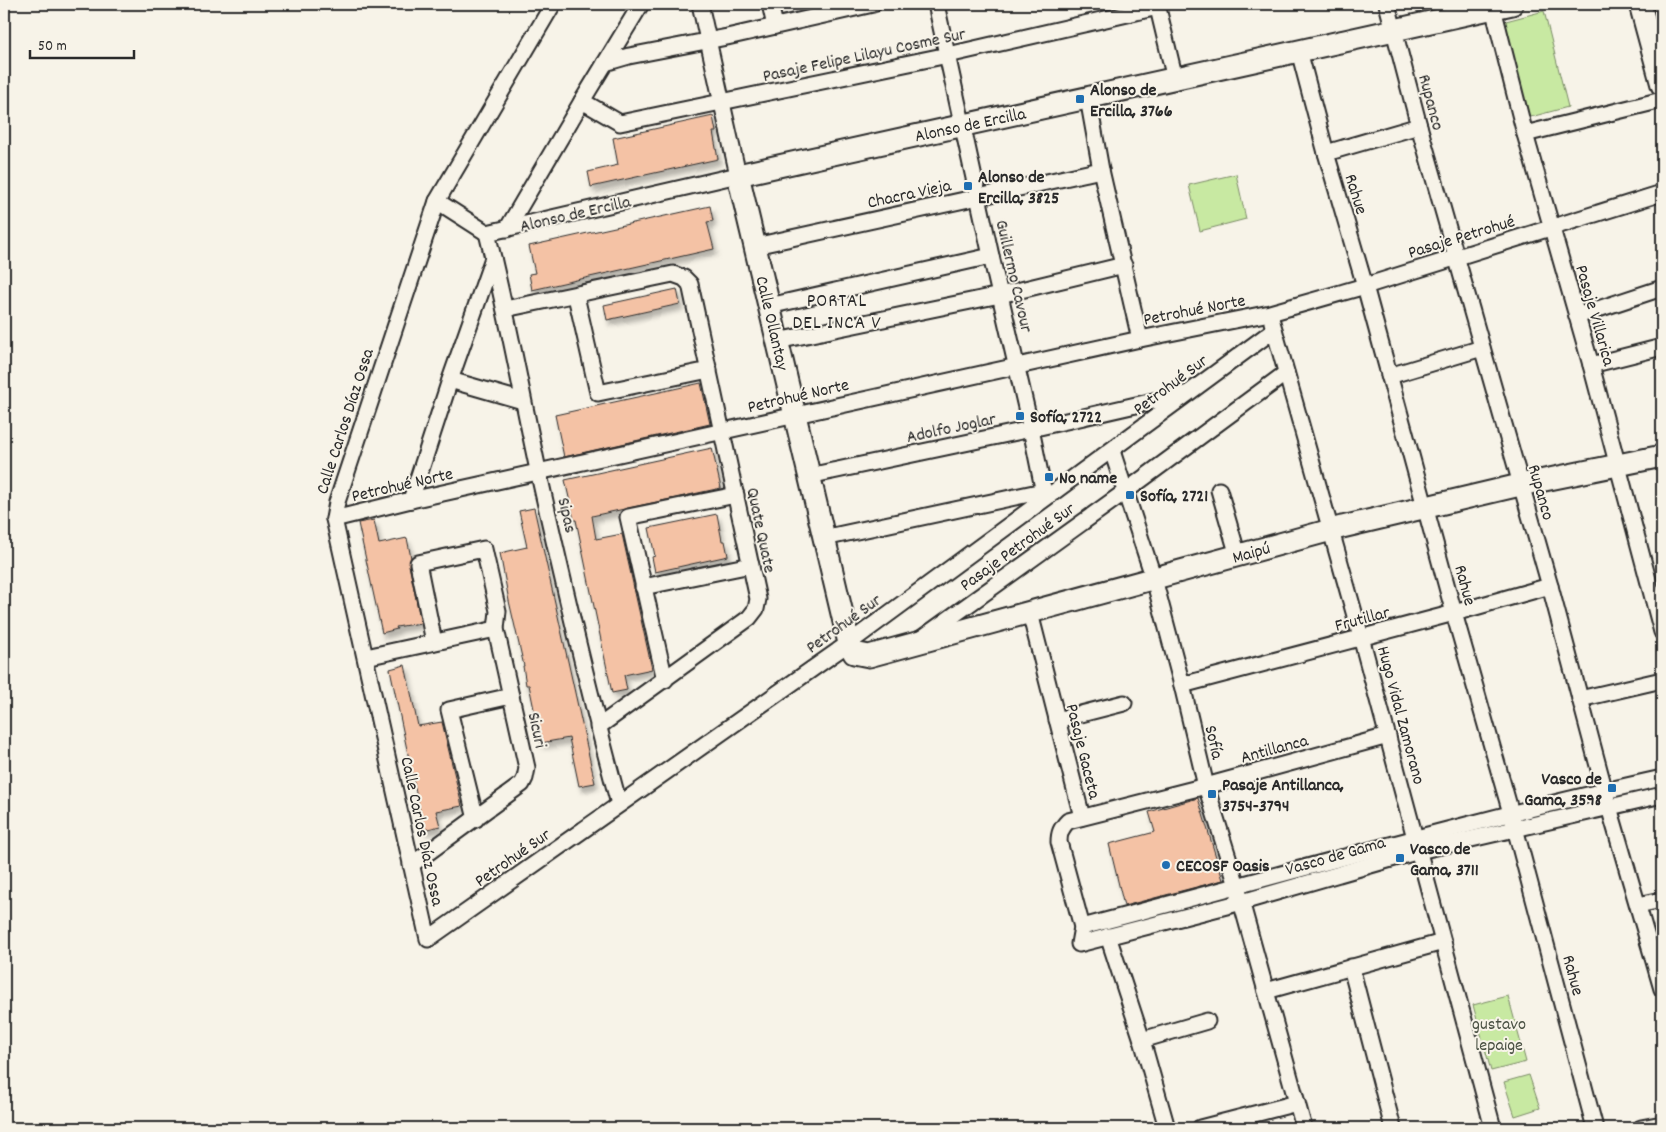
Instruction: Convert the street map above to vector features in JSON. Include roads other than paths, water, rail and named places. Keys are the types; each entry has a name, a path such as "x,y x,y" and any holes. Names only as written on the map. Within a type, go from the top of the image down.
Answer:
{"street":[{"name":"Calle Carlos Díaz Ossa","path":"428,939 334,519 336,502 437,201 554,4"},
{"path":"507,229 642,4"},
{"name":"Calle Ollantay","path":"700,4 738,175 849,642"},
{"path":"770,4 774,26"},
{"path":"605,63 629,56 709,41 774,26 838,8 873,4"},
{"name":"Guillermo Cavour","path":"936,4 1016,367 1032,429 1044,494"},
{"name":"Rupanco","path":"1387,4 1419,126 1550,586 1609,807 1662,989"},
{"path":"1640,4 1662,85"},
{"path":"1158,5 1175,79"},
{"name":"Pasaje Felipe Lilayu Cosme Sur","path":"582,102 620,123 948,55 1158,5"},
{"name":"Alonso de Ercilla","path":"487,233 738,175 1502,6"},
{"name":"Pasaje Villarica","path":"1502,6 1525,134 1619,466 1655,574 1662,632"},
{"name":"Rahue","path":"1299,51 1454,613 1511,812 1595,1128"},
{"path":"1088,98 1101,170 1140,339"},
{"path":"1525,134 1662,100"},
{"path":"1326,153 1419,126"},
{"name":"Chacra Vieja","path":"755,246 1101,170"},
{"name":"Pasaje Petrohué","path":"1270,313 1365,286 1662,193"},
{"path":"437,201 487,233"},
{"name":"Sipas","path":"487,233 539,473 598,727 619,804"},
{"path":"769,306 991,256"},
{"path":"411,500 450,380 493,258"},
{"path":"777,341 1000,295 1124,265"},
{"name":"Quate Quate","path":"576,296 674,274 684,278 690,284 758,599 756,609 749,618 598,727"},
{"path":"1577,316 1662,288"},
{"path":"505,309 576,296 598,393 709,370"},
{"name":"Petrohué Norte","path":"334,519 411,500 1140,339 1270,313"},
{"name":"Hugo Vidal Zamorano","path":"1270,313 1361,637 1493,1128"},
{"name":"Petrohué Sur","path":"428,939 849,642 1044,494 1112,451 1274,330"},
{"path":"1591,365 1662,347"},
{"path":"1389,376 1482,348"},
{"name":"Pasaje Petrohué Sur","path":"915,643 1126,492 1286,373"},
{"path":"450,380 524,401"},
{"name":"Adolfo Joglar","path":"809,476 1032,429 1189,393"},
{"name":"Sofía","path":"1112,451 1154,579 1206,786 1238,887 1304,1128"},
{"name":"Maipú","path":"849,642 854,653 869,656 1331,530 1520,485 1662,456"},
{"path":"1219,490 1238,556"},
{"path":"824,538 1044,494"},
{"path":"665,680 628,518 736,495"},
{"name":"Sicuri","path":"412,865 522,784 525,778 527,768 496,629 498,611 484,549 418,563 434,642"},
{"path":"643,587 751,565"},
{"name":"Frutillar","path":"1182,685 1550,586"},
{"name":"Pasaje Gaceta","path":"1030,613 1082,818 1068,822 1063,826 1059,834 1082,927 1079,944"},
{"path":"366,657 496,629"},
{"path":"1580,699 1662,680"},
{"path":"476,819 449,710 511,696"},
{"path":"1057,720 1124,703"},
{"name":"Antillanca","path":"1082,818 1388,736"},
{"name":"Vasco de Gama","path":"1079,944 1242,902 1511,812 1662,778"},
{"name":"Vasco de Gama","path":"1082,927 1417,844 1515,828 1662,795"},
{"path":"1638,905 1662,900"},
{"path":"1108,936 1142,1040 1167,1128"},
{"path":"1266,991 1443,942"},
{"path":"1351,967 1393,1128"},
{"path":"1142,1040 1207,1021"},
{"path":"1200,1128 1297,1103"},
{"path":"1640,1128 1662,1124"}],"place":[{"name":"Alonso de Ercilla, 3766","path":"1080,99"},
{"name":"Alonso de Ercilla, 3825","path":"968,186"},
{"name":"Sofía, 2722","path":"1020,416"},
{"name":"No name","path":"1049,477"},
{"name":"Sofía, 2721","path":"1130,495"},
{"name":"Vasco de Gama, 3598","path":"1612,788"},
{"name":"Pasaje Antillanca, 3754-3794","path":"1212,794"},
{"name":"Vasco de Gama, 3711","path":"1400,858"},
{"name":"CECOSF Oasis","path":"1166,865"}],"district":[{"name":"PORTAL DEL INCA V","path":"837,310"}],"park label":[{"name":"gustavo lepaige","path":"1499,1033"}]}
